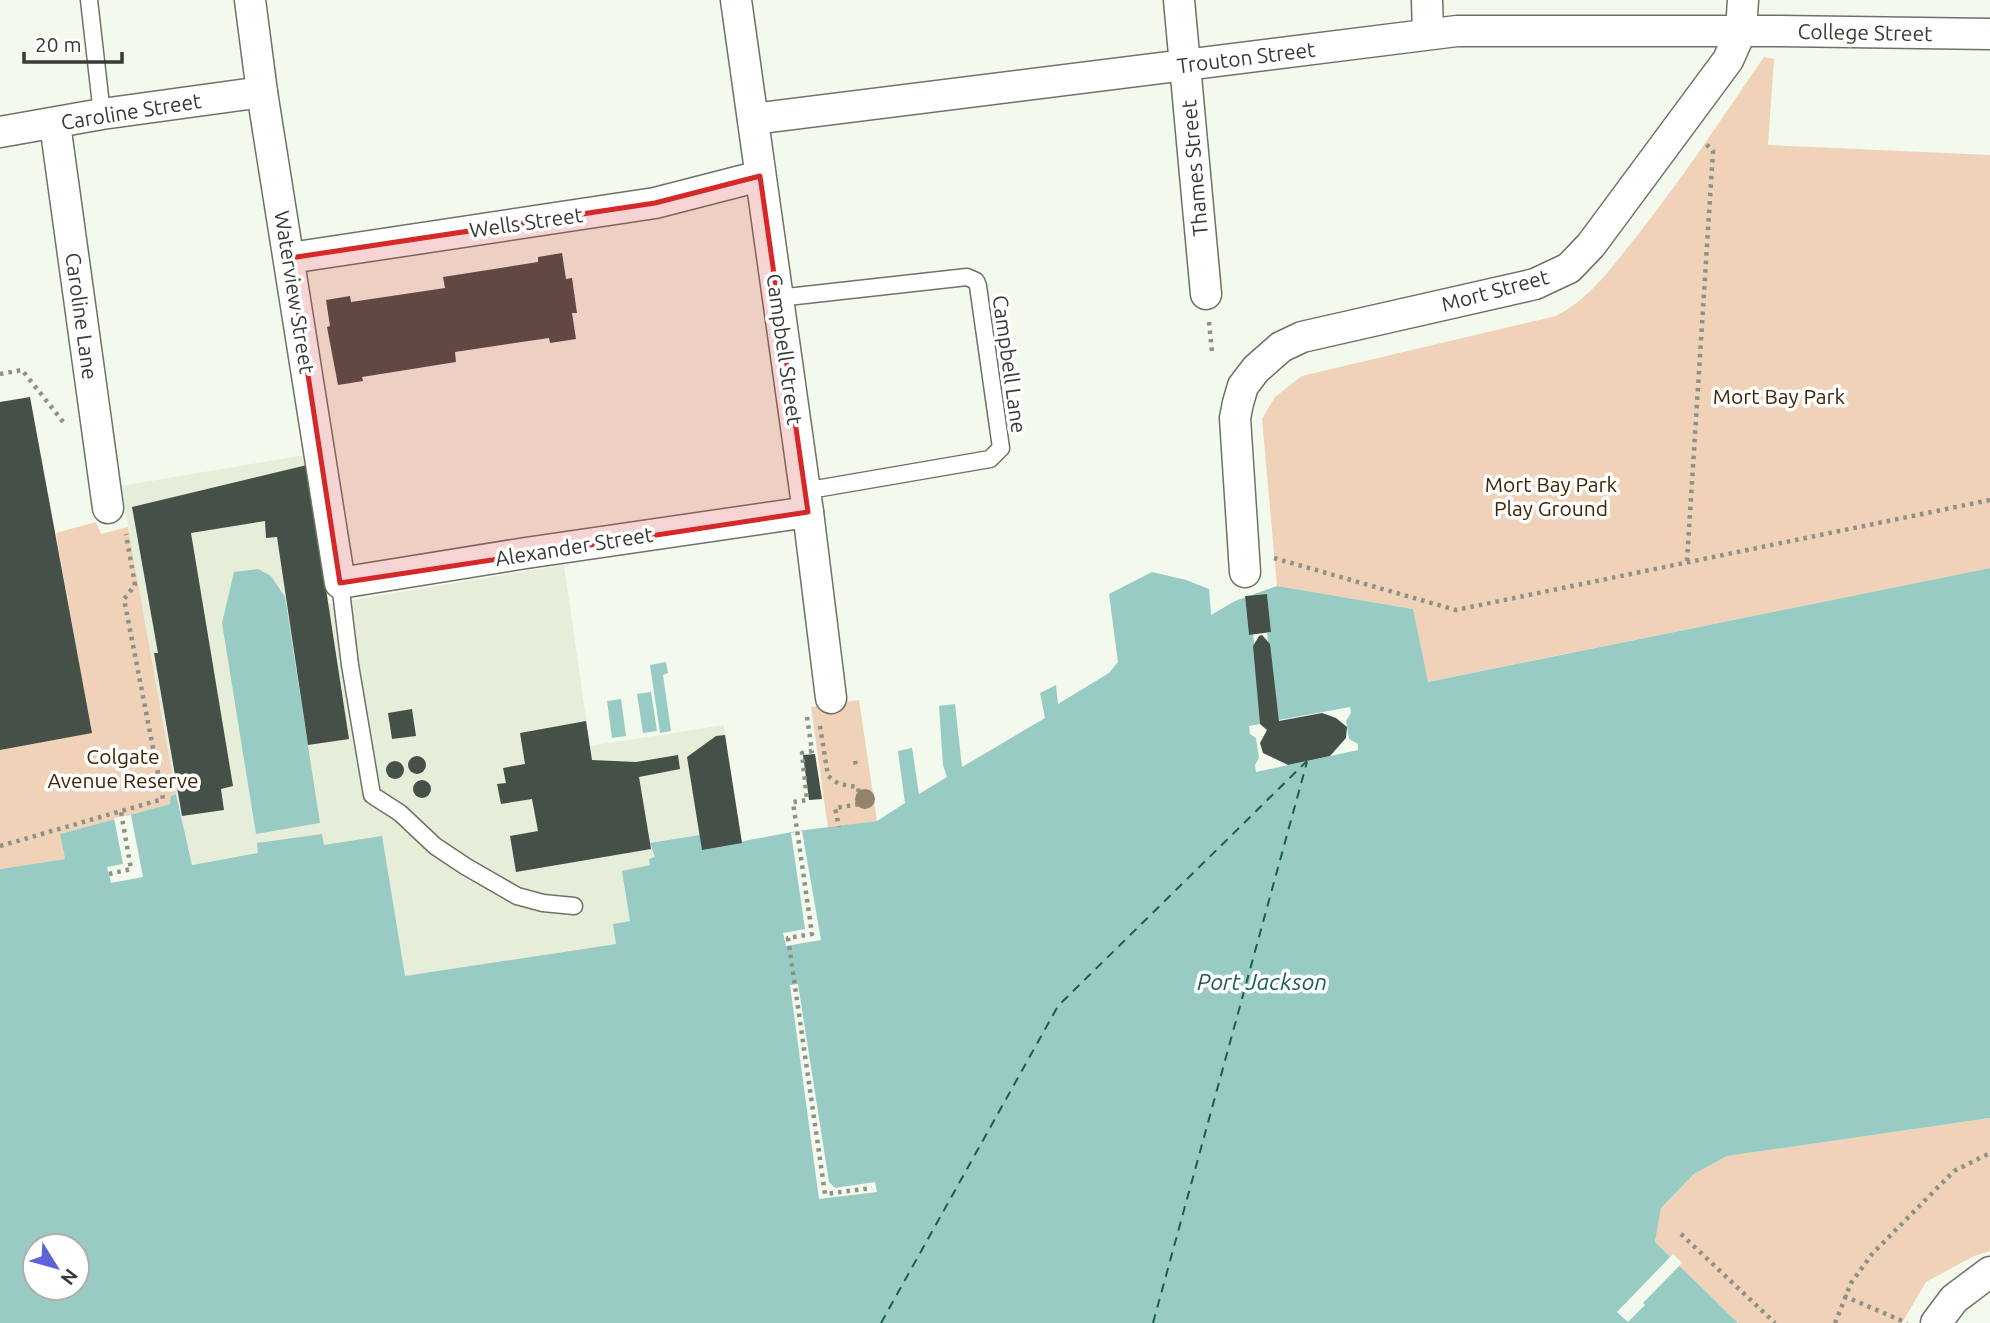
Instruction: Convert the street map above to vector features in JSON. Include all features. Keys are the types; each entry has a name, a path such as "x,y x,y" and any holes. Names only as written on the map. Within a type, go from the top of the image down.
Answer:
{"street":[{"name":"Waterview Street","path":"250,0 262,92 340,583"},
{"name":"Campbell Street","path":"736,0 806,501 818,704"},
{"name":"Thames Street","path":"1179,0 1206,294"},
{"path":"1427,0 1428,34"},
{"name":"Mort Street","path":"1244,564 1235,418 1243,386 1256,369 1281,347 1302,337 1535,284 1569,268 1591,245 1728,60 1741,31 1743,0"},
{"name":"Trouton Street","path":"753,120 1457,31 1741,31"},
{"name":"College Street","path":"1741,31 1990,34"},
{"name":"Caroline Street","path":"0,132 102,114 262,92"},
{"name":"Caroline Lane","path":"55,124 108,508"},
{"name":"Wells Street","path":"290,258 654,203 760,176"},
{"name":"Alexander Street","path":"340,583 806,501"},
{"path":"1936,1323 1954,1298 1990,1272"}],"lane":[{"path":"89,0 102,114"},
{"name":"Campbell Lane","path":"778,298 967,277 972,279 978,286 1001,448 990,460 806,501"},
{"path":"340,583 372,795 400,813 435,846 517,895 574,906"}],"path":[{"path":"1682,121 1713,151 1687,561"},
{"path":"0,374 22,370 85,449 101,447"},
{"path":"1244,564 1274,558 1456,610 1990,500"},
{"path":"0,846 163,799 124,599 135,585 126,533"},
{"path":"818,704 832,715 822,718 820,724 826,771 831,780 858,787 860,804 835,808 839,827"},
{"path":"818,704 812,751 802,753 807,800 793,802 812,934 788,938 825,1194 872,1188"},
{"path":"108,874 131,869 121,812"},
{"path":"1835,1323 1844,1296 1859,1269 1872,1254 1954,1171 1990,1153"},
{"path":"1681,1234 1775,1323"},
{"path":"1844,1296 1908,1323"}],"highlighted area":[{"path":"760,176 808,512 340,583 290,258 655,203"}],"shaded area":[{"path":"305,455 328,604 564,565 590,746 724,725 742,843 702,850 700,836 655,858 630,921 614,924 670,1323 491,1323 323,845 322,834 289,1037 238,856 192,865 176,794 121,486"}],"green space":[{"name":"Mort Bay Park","path":"1764,57 1774,59 1768,145 1990,155 1990,568 1427,682 1413,609 1277,586 1262,419 1275,397 1302,376 1556,316 1569,308 1600,281 1636,237 1686,171"},
{"name":"Colgate Avenue Reserve","path":"96,522 101,534 128,527 176,794 172,796 170,804 60,834 65,859 0,869 0,750 91,732 56,533"},
{"path":"859,700 877,821 828,828 811,707"},
{"path":"1990,1118 1990,1251 1974,1256 1926,1282 1902,1323 1738,1323 1655,1242 1661,1208 1694,1174 1727,1156"}],"water":[{"name":"Port Jackson","path":"1990,568 1990,1118 1727,1156 1694,1174 1661,1208 1655,1242 1738,1323 0,1323 0,869 65,859 60,834 170,804 171,796 176,794 192,865 258,853 257,843 322,834 324,845 382,836 405,976 616,944 613,924 630,921 622,871 650,865 649,859 655,857 650,843 700,835 702,849 797,831 877,821 905,803 898,751 912,748 919,794 947,777 943,765 939,706 955,704 962,767 1045,718 1040,693 1056,685 1058,704 1109,673 1118,662 1109,594 1152,572 1209,589 1211,615 1235,601 1277,586 1413,609 1428,682"},
{"path":"258,569 271,576 285,597 320,823 256,834 222,623 234,572"},
{"path":"666,662 668,673 663,675 671,731 660,733 650,665"},
{"path":"651,692 657,731 643,733 637,694"},
{"path":"621,699 626,736 612,738 607,701"}],"pier":[{"path":"1267,594 1271,632 1267,633 1279,720 1350,707 1351,713 1346,721 1349,739 1358,744 1358,750 1256,772 1255,765 1259,758 1256,738 1250,734 1249,726 1260,724 1254,641 1253,634 1249,635 1245,596"},
{"path":"131,815 143,877 111,883 107,867 123,864 114,818"},
{"path":"802,831 821,940 786,946 783,933 805,929 791,833"},
{"path":"798,984 829,1182 835,1188 875,1182 877,1192 819,1199 790,985"},
{"path":"1673,1254 1682,1263 1628,1322 1617,1312"}],"building":[{"path":"562,253 566,279 572,278 577,313 572,313 576,339 550,343 549,338 455,352 456,362 362,377 363,381 338,385 327,327 330,326 326,300 350,296 351,302 445,288 443,277 538,262 538,257"},
{"path":"30,397 92,733 0,750 0,402"},
{"path":"307,465 349,739 308,745 277,537 266,538 265,521 191,533 233,786 221,789 224,810 182,816 154,653 158,653 132,507"},
{"path":"1267,594 1271,632 1249,635 1245,596"},
{"path":"1262,635 1270,644 1279,721 1322,713 1336,718 1347,727 1346,738 1330,756 1288,765 1263,753 1260,743 1267,730 1260,724 1253,646"},
{"path":"412,709 416,736 392,739 388,713"},
{"path":"586,721 592,760 636,762 678,755 680,769 639,777 651,849 516,872 510,836 538,831 532,799 501,804 497,784 506,783 503,768 525,764 520,733"},
{"path":"725,735 742,843 702,850 687,757 716,736"},
{"path":"815,754 822,799 809,800 803,755"},
{"path":"417,756 423,759 426,765 423,771 417,774 411,771 408,765 411,759"},
{"path":"395,761 401,764 404,770 401,776 395,779 389,776 386,770 389,764"},
{"path":"422,780 428,783 431,789 428,795 422,798 416,795 413,789 416,783"}],"ferry route":[{"path":"881,1323 1058,1006 1307,761"},
{"path":"1153,1323 1307,762"}],"park label":[{"name":"Mort Bay Park Play Ground","path":"1551,496"}]}
